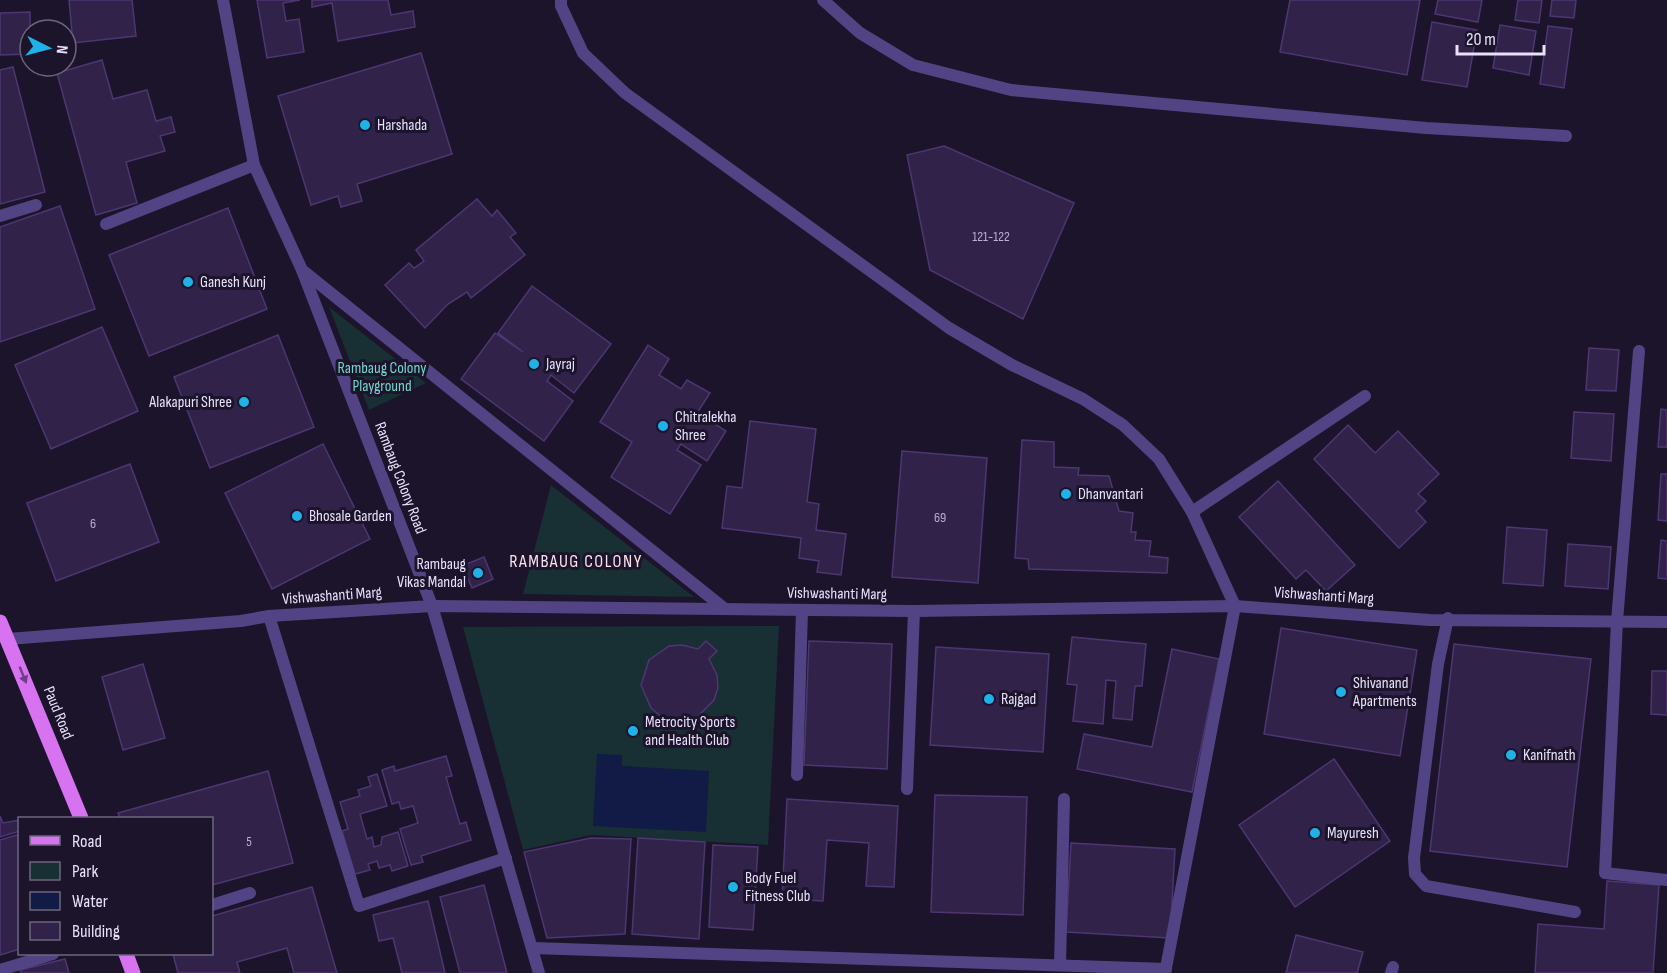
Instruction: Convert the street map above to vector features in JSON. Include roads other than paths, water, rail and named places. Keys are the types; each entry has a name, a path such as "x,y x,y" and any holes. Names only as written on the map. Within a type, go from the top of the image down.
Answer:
{"main road":[{"name":"Paud Road","path":"0,621 80,817"},
{"path":"126,955 133,973"}],"street":[{"name":"Rambaug Colony Road","path":"223,0 254,165 302,270 432,606 539,973"},
{"path":"533,948 1060,965 1166,971 1235,606 1192,512 1159,459 1123,424 1083,399 1012,365 949,328 625,93 583,53 561,6 561,0"},
{"path":"823,0 860,33 913,66 1011,90 1426,128 1566,136"},
{"path":"106,224 254,165"},
{"path":"0,216 36,205"},
{"path":"302,270 725,609"},
{"path":"1639,351 1617,621 1605,873 1667,880"},
{"path":"1192,512 1365,396"},
{"name":"Vishwashanti Marg","path":"8,639 241,621 269,616 432,606 914,611 1235,606 1430,620 1448,618 1667,622"},
{"path":"797,775 802,610"},
{"path":"907,789 914,611"},
{"path":"269,616 359,906 506,858"},
{"path":"1448,618 1438,664 1414,858 1415,874 1426,886 1575,912"},
{"path":"1060,965 1064,799"},
{"path":"213,905 250,893"},
{"path":"0,969 49,955"}],"water":[{"path":"597,754 622,755 622,766 709,771 706,832 593,826"}],"place":[{"name":"Harshada","path":"365,125"},
{"name":"Ganesh Kunj","path":"188,282"},
{"name":"Jayraj","path":"534,364"},
{"name":"Alakapuri Shree","path":"244,402"},
{"name":"Chitralekha Shree","path":"663,426"},
{"name":"Dhanvantari","path":"1066,494"},
{"name":"Bhosale Garden","path":"297,516"},
{"name":"Rambaug Vikas Mandal","path":"478,573"},
{"name":"Shivanand Apartments","path":"1341,692"},
{"name":"Rajgad","path":"989,699"},
{"name":"Metrocity Sports and Health Club","path":"633,731"},
{"name":"Kanifnath","path":"1511,755"},
{"name":"Mayuresh","path":"1315,833"},
{"name":"Body Fuel Fitness Club","path":"733,887"}],"district":[{"name":"RAMBAUG COLONY","path":"576,561"}],"park label":[{"name":"Rambaug Colony Playground","path":"382,377"}]}
